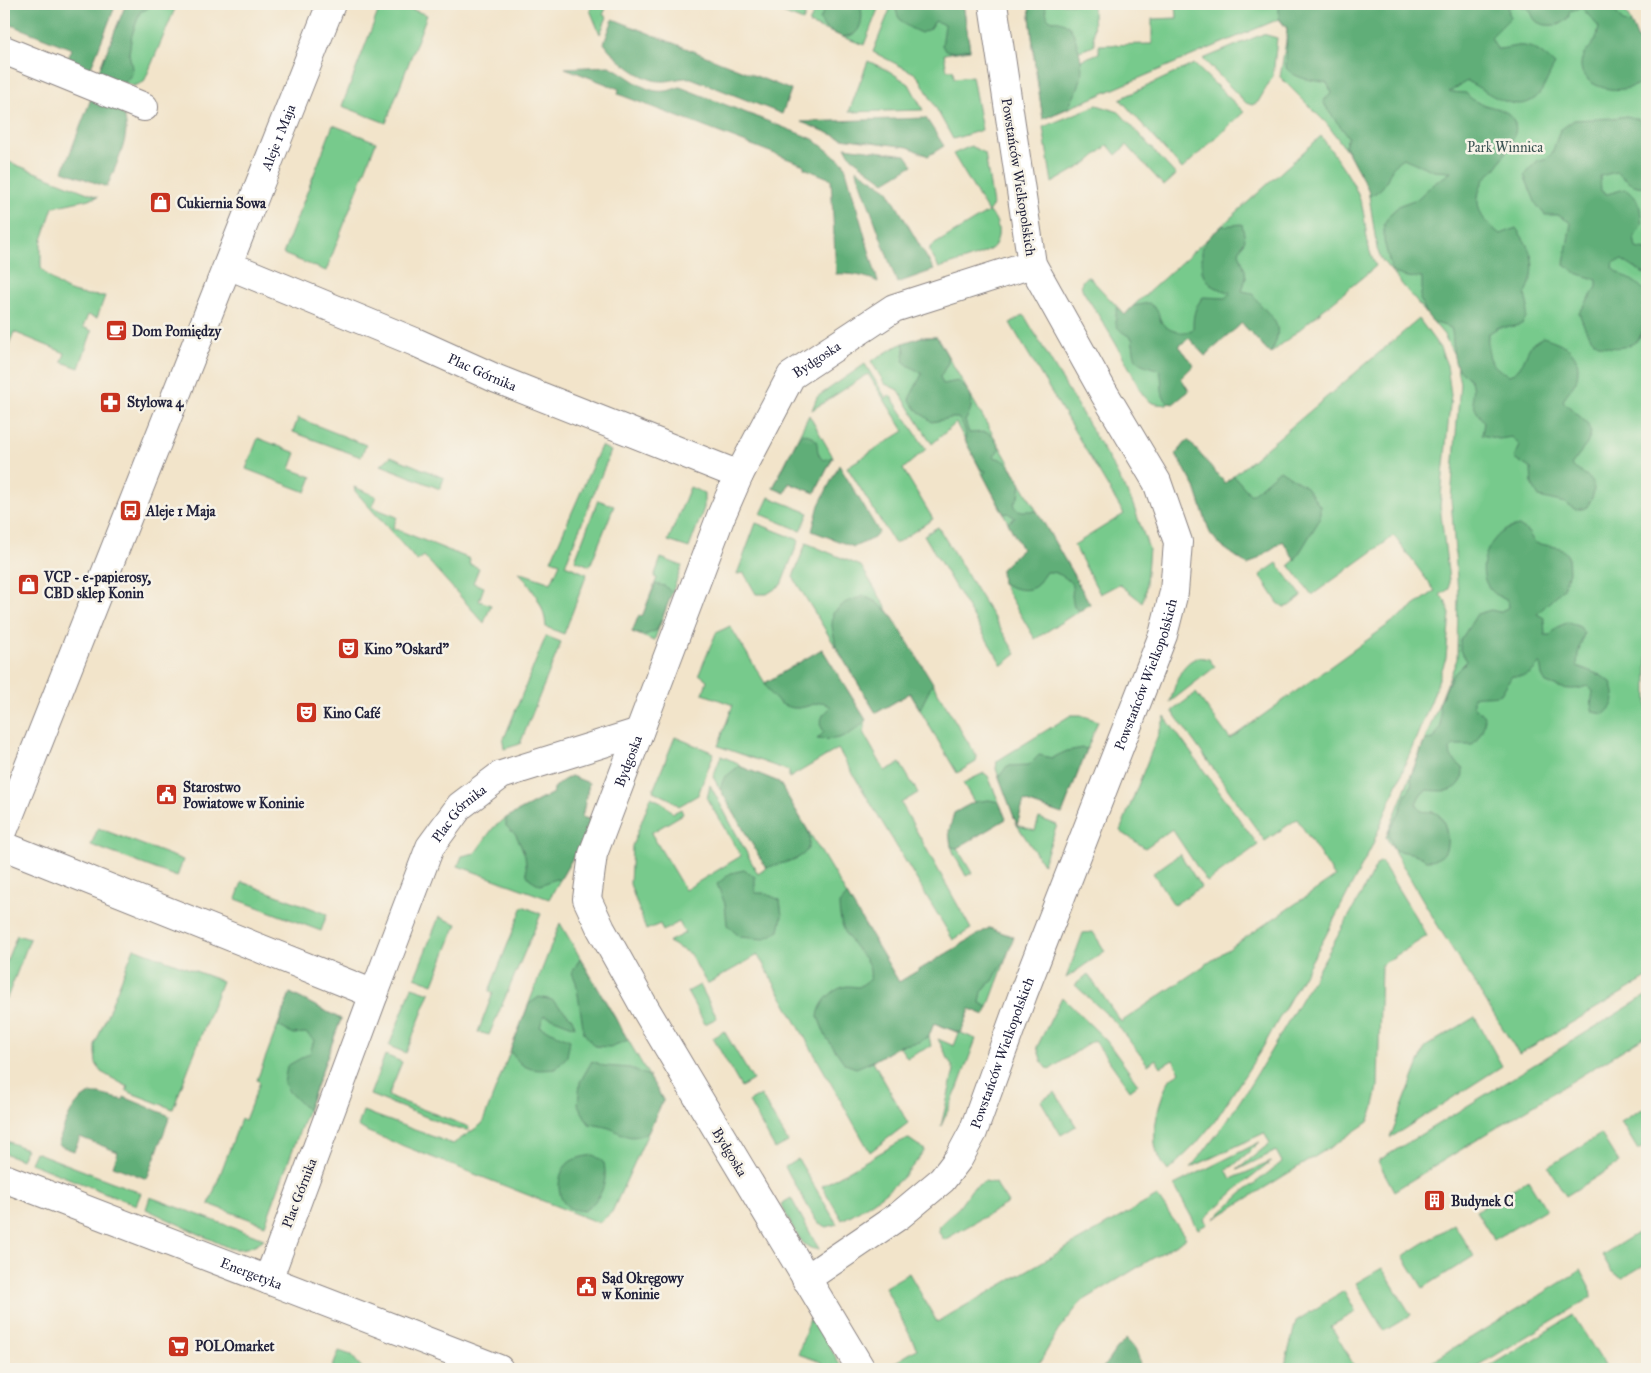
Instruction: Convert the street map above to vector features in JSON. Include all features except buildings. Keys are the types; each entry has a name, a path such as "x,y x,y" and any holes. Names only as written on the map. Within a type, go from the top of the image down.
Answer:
{"street":[{"name":"Aleje 1 Maja","path":"4,829 331,4"},
{"name":"Powstańców Wielkopolskich","path":"806,1279 900,1215 942,1180 959,1158 972,1132 1163,635 1174,592 1178,542 1156,482 1104,394 1032,264 993,4"},
{"path":"4,50 144,107"},
{"name":"Bydgoska","path":"860,1369 646,1010 601,929 587,899 593,854 721,516 739,475 791,376 894,308 1032,264"},
{"name":"Plac Górnika","path":"228,265 415,342 497,379 739,475"},
{"name":"Plac Górnika","path":"268,1280 430,847 460,806 501,775 640,732"},
{"path":"4,846 374,994"},
{"name":"Energetyka","path":"4,1178 499,1369"}],"green space":[{"path":"4,4 116,4 90,70 67,61 72,49 4,22"},
{"path":"126,4 177,4 144,82 134,86 98,73"},
{"path":"126,4 151,4 147,9 140,12 132,35 129,53 133,73 124,83 98,73"},
{"path":"381,4 397,4 427,15 386,123 342,106"},
{"path":"593,4 608,4 603,15 607,17 600,34 590,10"},
{"path":"760,4 809,4 803,21"},
{"path":"817,4 880,4 864,45 809,24"},
{"path":"826,4 860,4 861,20 859,28 853,35 842,37 825,28 820,20"},
{"path":"892,4 963,4 970,50 944,54 947,70 953,70 954,78 972,76 982,130 953,139 920,79 914,73 873,52"},
{"path":"895,4 963,4 970,50 952,52 945,49 942,46 945,25 935,21 931,28 921,33 903,23 898,15"},
{"path":"1029,4 1093,4 1094,46 1035,66"},
{"path":"1029,4 1045,4 1049,19 1070,27 1079,52 1082,68 1080,83 1068,108 1043,119 1035,66"},
{"name":"Park Winnica","path":"1176,4 1623,4 1647,61 1647,978 1519,1054 1441,931 1386,837 1457,659 1458,593 1451,499 1460,383 1454,355 1444,335 1381,259 1377,249 1368,189 1349,154 1327,124 1280,77 1287,29 1279,19 1043,119 1037,77 1099,53 1099,45 1152,44 1152,19 1177,18"},
{"path":"1279,4 1610,4 1623,22 1632,25 1647,61 1647,76 1641,82 1626,89 1609,89 1593,84 1582,71 1582,58 1595,40 1599,27 1582,8 1570,11 1568,17 1561,24 1552,25 1539,23 1534,19 1530,10 1519,5 1508,7 1510,18 1491,37 1497,49 1517,46 1533,48 1555,65 1540,93 1532,100 1523,104 1514,104 1504,101 1467,81 1449,92 1466,93 1479,103 1507,113 1512,117 1515,124 1515,133 1504,156 1495,169 1485,178 1480,188 1478,204 1488,224 1501,234 1516,228 1527,244 1533,268 1525,295 1528,307 1526,317 1522,324 1512,327 1499,327 1488,334 1489,354 1493,364 1509,375 1520,367 1531,346 1543,337 1565,346 1573,354 1578,366 1577,377 1563,401 1587,423 1591,433 1587,444 1571,465 1587,476 1593,484 1593,496 1586,508 1576,510 1565,503 1539,497 1532,485 1531,469 1514,458 1520,446 1512,437 1499,439 1482,435 1484,422 1473,404 1471,382 1457,367 1455,362 1451,328 1433,322 1427,315 1420,299 1422,277 1406,277 1392,272 1384,241 1384,224 1390,214 1400,205 1417,199 1432,185 1451,172 1434,171 1403,158 1393,167 1382,188 1369,196 1368,189 1345,146 1348,137 1328,111 1323,101 1332,93 1327,83 1305,79 1286,68 1287,28 1279,18"},
{"path":"613,19 791,90 782,114 691,78 660,81 637,73 614,55 604,43"},
{"path":"1263,34 1277,38 1273,76 1258,102 1252,105 1246,103 1203,59"},
{"path":"868,61 889,71 909,84 923,110 849,112"},
{"path":"1194,64 1244,112 1182,169 1120,99"},
{"path":"609,66 650,89 667,91 680,87 813,139 844,163 878,282 858,275 836,274 831,179 804,168 804,165 618,94 619,89 565,68"},
{"path":"91,99 117,108 125,117 125,137 119,159 107,187 63,171"},
{"path":"1097,105 1119,112 1176,175 1164,186 1127,145 1116,155 1108,145 1087,163 1052,183 1043,127"},
{"path":"1627,116 1638,119 1647,129 1647,186 1634,185 1616,172 1600,176 1601,191 1607,194 1625,189 1636,198 1640,208 1642,224 1634,237 1636,248 1647,250 1647,272 1644,274 1622,260 1614,262 1613,268 1644,290 1647,302 1640,337 1630,345 1616,348 1602,345 1591,338 1579,313 1597,287 1597,280 1576,273 1564,263 1571,223 1558,215 1545,215 1536,204 1524,175 1537,161 1547,158 1552,153 1560,130 1574,120"},
{"path":"926,118 944,146 928,156 908,147 841,138 801,122"},
{"path":"333,125 376,142 326,271 283,254"},
{"path":"1321,136 1359,196 1370,251 1376,266 1270,354 1242,323 1205,356 1189,338 1179,346 1194,365 1181,378 1189,391 1167,404 1151,402 1141,391 1116,344 1083,291 1082,281 1087,276 1090,278 1125,315"},
{"path":"971,146 985,153 993,205 988,212 953,154"},
{"path":"845,147 906,155 913,165 885,182 852,158"},
{"path":"4,160 98,197 53,207 41,243 41,268 62,287 85,295 105,296 97,318 88,315 83,327 92,331 79,368 62,362 65,353 14,332 4,356"},
{"path":"856,169 887,189 934,270 897,283"},
{"path":"988,212 995,218 997,223 998,234 995,245 986,252 939,268 930,252 930,247"},
{"path":"1242,224 1245,239 1239,252 1246,278 1242,291 1252,293 1274,320 1277,327 1275,343 1270,354 1242,323 1205,356 1189,338 1179,346 1194,365 1181,378 1189,391 1173,404 1164,399 1159,370 1140,363 1135,358 1132,338 1122,332 1117,326 1117,307 1125,315 1133,306 1149,303 1157,311 1163,324 1170,330 1184,332 1193,329 1195,312 1203,297 1225,298 1230,293 1212,286 1202,273 1202,248 1208,238 1222,226"},
{"path":"1024,315 1132,502 1149,549 1145,595 1142,602 1119,584 1100,594 1074,545 1124,514 1010,323"},
{"path":"1419,319 1440,348 1447,365 1451,395 1440,506 1449,580 1449,589 1440,595 1445,600 1450,614 1446,658 1432,699 1372,846 1325,937 1263,1047 1215,1121 1195,1145 1168,1171 1157,1151 1155,1128 1158,1109 1167,1084 1171,1078 1180,1072 1173,1060 1161,1067 1156,1059 1148,1065 1115,1022 1075,985 1088,974 1121,1022 1335,877 1297,819 1265,841 1172,711 1196,693 1230,739 1435,591 1394,536 1312,595 1289,565 1295,560 1283,541 1248,565 1220,545 1210,533 1195,487 1176,454 1188,440 1225,483"},
{"path":"921,337 937,337 1090,604 1035,639 1002,583 1001,569 1022,549 956,423 932,444 898,390 885,384 871,361 899,345"},
{"path":"921,337 937,337 948,357 948,363 940,377 943,384 958,381 967,390 971,400 970,410 965,421 969,433 988,433 1000,448 993,457 1007,463 1021,484 1019,496 1014,503 1016,509 1037,511 1090,604 1080,611 1074,607 1073,586 1068,580 1058,574 1046,572 1037,585 1024,590 1002,583 1001,569 1022,549 1008,523 1015,518 1008,513 1004,514 983,475 986,471 981,470 965,440 965,431 958,418 932,422 917,410 909,399 922,374 903,361 905,351 903,343"},
{"path":"865,364 886,398 890,395 926,449 903,469 933,519 895,544 847,467 904,431 868,374 812,410 817,397"},
{"path":"809,415 833,457 815,493 789,483 785,493 773,488"},
{"path":"298,418 366,445 361,457 293,432"},
{"path":"802,433 814,438 818,452 823,460 833,457 815,493 789,483 785,493 773,488"},
{"path":"258,438 296,453 290,469 312,477 306,492 246,469"},
{"path":"1188,440 1225,483 1234,476 1251,495 1280,470 1306,487 1320,506 1320,519 1295,560 1283,541 1248,565 1220,545 1210,533 1195,487 1176,454"},
{"path":"601,446 611,451 565,565 587,574 564,634 546,627 540,605 533,591 519,572 551,583 560,563 551,560"},
{"path":"391,456 444,478 440,489 381,465"},
{"path":"839,465 879,532 874,538 854,547 812,531 819,505"},
{"path":"354,487 376,496 372,507 397,517 393,528 470,559 469,564 479,568 473,583 484,587 479,601 491,605 484,623 424,556 417,561 355,491"},
{"path":"690,487 704,493 704,508 689,548 668,541"},
{"path":"769,497 809,513 801,531 761,514"},
{"path":"598,500 614,506 590,566 575,560"},
{"path":"756,523 799,540 781,585 767,594 756,594 744,573 737,574"},
{"path":"1519,526 1528,532 1535,543 1561,548 1568,556 1569,572 1563,589 1537,614 1544,618 1545,635 1551,635 1557,627 1569,622 1580,627 1584,633 1578,654 1577,666 1600,675 1611,682 1614,692 1613,704 1604,714 1593,712 1591,705 1593,691 1587,686 1571,689 1546,683 1542,676 1540,663 1528,674 1512,676 1501,694 1473,697 1473,706 1484,718 1482,731 1472,745 1454,745 1450,749 1451,757 1463,768 1463,776 1460,782 1457,786 1447,791 1427,790 1420,795 1416,804 1421,811 1433,812 1440,816 1445,825 1446,849 1438,858 1426,860 1414,854 1394,850 1388,833 1412,785 1411,777 1425,740 1434,739 1441,725 1439,704 1452,676 1467,661 1460,650 1460,641 1477,614 1491,610 1499,612 1509,607 1508,601 1494,593 1486,583 1483,567 1488,550 1492,542 1504,531"},
{"path":"938,527 1016,654 1002,665 924,535"},
{"path":"806,543 861,566 977,757 976,762 957,773 910,693 876,713 793,577"},
{"path":"661,558 682,566 654,641 632,632 639,615 642,617 657,578 654,577"},
{"path":"1277,563 1302,596 1289,606 1284,607 1278,603 1260,575"},
{"path":"655,584 665,586 672,593 657,630 645,635 632,632 639,615 642,617"},
{"path":"864,596 876,602 890,613 933,683 920,709 910,693 876,713 836,647 832,626 833,613 846,602"},
{"path":"730,626 765,683 822,649 866,720 864,734 885,771 900,763 918,793 901,803 971,929 953,940 838,749 789,778 789,771 718,746 733,705 703,694 707,680 699,674 716,633"},
{"path":"546,636 561,642 520,744 504,749 503,741"},
{"path":"822,649 866,720 850,734 832,739 817,739 824,732 820,724 823,715 831,707 823,702 799,708 787,707 774,698 765,683"},
{"path":"1199,657 1209,659 1215,667 1170,702 1179,675 1187,664"},
{"path":"1071,715 1081,715 1098,721 1062,814 1024,801 1017,825 996,769 997,761"},
{"path":"1165,717 1258,845 1207,882 1172,829 1145,848 1120,831"},
{"path":"675,737 714,753 698,795 679,806 653,791"},
{"path":"1087,749 1062,814 1024,801 1017,825 999,777 1007,766 1029,765 1039,755 1052,758 1067,751"},
{"path":"721,756 738,763 739,766 779,782 899,982 989,928 1014,937 985,1015 970,1009 961,1033 976,1039 941,1126 954,1070 938,1039 954,1046 959,1033 934,1023 929,1036 931,1046 907,1058 899,1046 873,1061 908,1123 870,1152 758,955 707,984 690,954 668,942 685,933 679,922 663,931 660,924 646,930 630,884 632,846 651,797 663,803 673,813 681,809 683,814 651,833 685,890 741,856 707,799 710,785 758,874 766,868 713,777"},
{"path":"739,766 779,782 808,831 810,841 804,854 790,861 766,868 720,789 724,778"},
{"path":"984,773 988,776 1006,819 957,848 972,873 966,876 951,846 951,824 954,813 974,802 963,783"},
{"path":"571,776 589,783 582,817 594,821 549,899 458,866 462,856 475,853 493,828 506,818 553,793 557,785"},
{"path":"571,776 589,783 582,817 594,821 560,880 556,879 540,885 527,875 525,855 516,835 506,826 506,818 553,793 557,785"},
{"path":"989,800 999,802 1006,819 957,848 951,847 949,831 954,813 974,802"},
{"path":"1039,818 1057,825 1043,864 1017,825 1035,831"},
{"path":"98,828 183,860 177,877 91,845"},
{"path":"1180,854 1201,887 1174,905 1153,873"},
{"path":"1381,861 1427,936 1381,965 1378,1087 1373,1110 1368,1122 1214,1219 1241,1194 1282,1162 1276,1151 1237,1170 1270,1143 1264,1133 1190,1168 1219,1131 1258,1073 1377,864"},
{"path":"744,870 755,877 755,893 764,893 780,900 782,916 779,931 764,939 740,937 727,925 725,904 717,884 731,873"},
{"path":"242,882 327,914 321,931 236,899"},
{"path":"847,895 899,982 989,928 1014,937 1004,963 993,981 982,992 980,1003 988,1007 985,1015 970,1009 961,1033 934,1023 929,1036 919,1042 899,1046 873,1061 856,1068 845,1064 826,1037 818,1017 820,1007 838,989 845,986 859,987 870,979 868,963 848,938 842,924 839,904"},
{"path":"523,906 541,914 489,1035 478,1032 493,993 489,991"},
{"path":"439,917 457,924 433,984 415,977"},
{"path":"560,923 663,1100 612,1212 599,1223 368,1132 358,1126 363,1111 453,1144 482,1124"},
{"path":"1093,932 1105,951 1066,978 1083,933"},
{"path":"17,935 30,939 7,998 4,997 4,967"},
{"path":"134,948 222,981 173,1109 126,1091 128,1087 101,1072 96,1063 95,1045"},
{"path":"580,958 628,1040 610,1047 594,1046 584,1033 576,982 572,973"},
{"path":"700,985 717,1018 705,1024 687,992"},
{"path":"412,987 430,993 406,1053 389,1046"},
{"path":"290,993 341,1019 265,1225 209,1204 241,1119 245,1120 260,1082 257,1080"},
{"path":"290,993 341,1019 307,1110 289,1092 284,1083 287,1066 310,1053 314,1040 306,1033 293,1034 278,1026"},
{"path":"1647,995 1647,1035 1394,1191 1378,1161"},
{"path":"539,997 552,1000 572,1018 575,1027 544,1015 540,1027 570,1040 567,1056 556,1069 541,1070 529,1068 520,1063 510,1051 529,1004"},
{"path":"1062,997 1106,1040 1138,1084 1130,1090 1094,1040 1049,1070 1042,1062 1037,1047"},
{"path":"1475,1017 1502,1066 1390,1138 1425,1047"},
{"path":"724,1031 753,1080 741,1087 713,1038"},
{"path":"385,1055 402,1062 388,1096 469,1127 468,1130 457,1129 370,1095"},
{"path":"592,1061 604,1066 630,1068 649,1076 663,1100 648,1133 631,1137 609,1128 589,1124 578,1105 580,1082"},
{"path":"1055,1092 1076,1126 1061,1135 1041,1101"},
{"path":"91,1094 123,1100 124,1097 170,1116 147,1179 113,1166 118,1152 80,1137 74,1151 58,1145 73,1108 84,1097"},
{"path":"761,1095 788,1142 775,1149 749,1102"},
{"path":"1647,1106 1647,1145 1638,1150 1621,1122"},
{"path":"1601,1134 1619,1163 1566,1196 1548,1167"},
{"path":"909,1139 925,1150 908,1172 866,1206 842,1220 822,1186 901,1141"},
{"path":"4,1140 26,1149 21,1160 4,1153"},
{"path":"1260,1142 1233,1166 1226,1169 1231,1179 1271,1162 1204,1219 1207,1224 1198,1229 1174,1185"},
{"path":"35,1152 141,1193 136,1205 30,1163"},
{"path":"594,1155 604,1163 605,1178 602,1190 595,1201 584,1211 571,1209 565,1204 560,1194 559,1181 563,1170 571,1161"},
{"path":"798,1159 837,1224 827,1227 817,1222 785,1167"},
{"path":"1528,1180 1546,1209 1494,1240 1476,1211"},
{"path":"985,1181 995,1183 1008,1203 944,1240 938,1231 939,1226 959,1207 972,1189"},
{"path":"1157,1196 1186,1238 1081,1302 1058,1331 1036,1369 897,1369 894,1363 917,1349 885,1287 909,1273 937,1322"},
{"path":"150,1197 264,1239 248,1248 229,1248 146,1209"},
{"path":"791,1198 819,1249 810,1248 803,1243 793,1227 781,1204"},
{"path":"1454,1224 1474,1256 1423,1288 1403,1256"},
{"path":"1647,1227 1647,1263 1623,1278 1612,1272 1602,1255"},
{"path":"1382,1268 1411,1315 1384,1331 1356,1283"},
{"path":"1581,1270 1590,1287 1591,1297 1473,1369 1420,1369"},
{"path":"1344,1291 1356,1312 1331,1326 1356,1369 1284,1369 1296,1321"},
{"path":"1573,1315 1607,1369 1485,1369"},
{"path":"810,1319 813,1319 843,1369 825,1369 821,1362 798,1354"},
{"path":"1126,1339 1137,1352 1140,1369 1102,1369 1116,1349"},
{"path":"339,1351 351,1355 363,1369 332,1369"}],"place":[{"name":"Cukiernia Sowa","path":"161,203"},
{"name":"Dom Pomiędzy","path":"116,331"},
{"name":"Stylowa 4","path":"111,402"},
{"name":"Aleje 1 Maja","path":"130,511"},
{"name":"VCP - e-papierosy, CBD sklep Konin","path":"28,585"},
{"name":"Kino \"Oskard\"","path":"348,649"},
{"name":"Kino Café","path":"307,713"},
{"name":"Starostwo Powiatowe w Koninie","path":"167,795"},
{"name":"Budynek C","path":"1435,1201"},
{"name":"Sąd Okręgowy w Koninie","path":"586,1286"},
{"name":"POLOmarket","path":"179,1346"}]}
